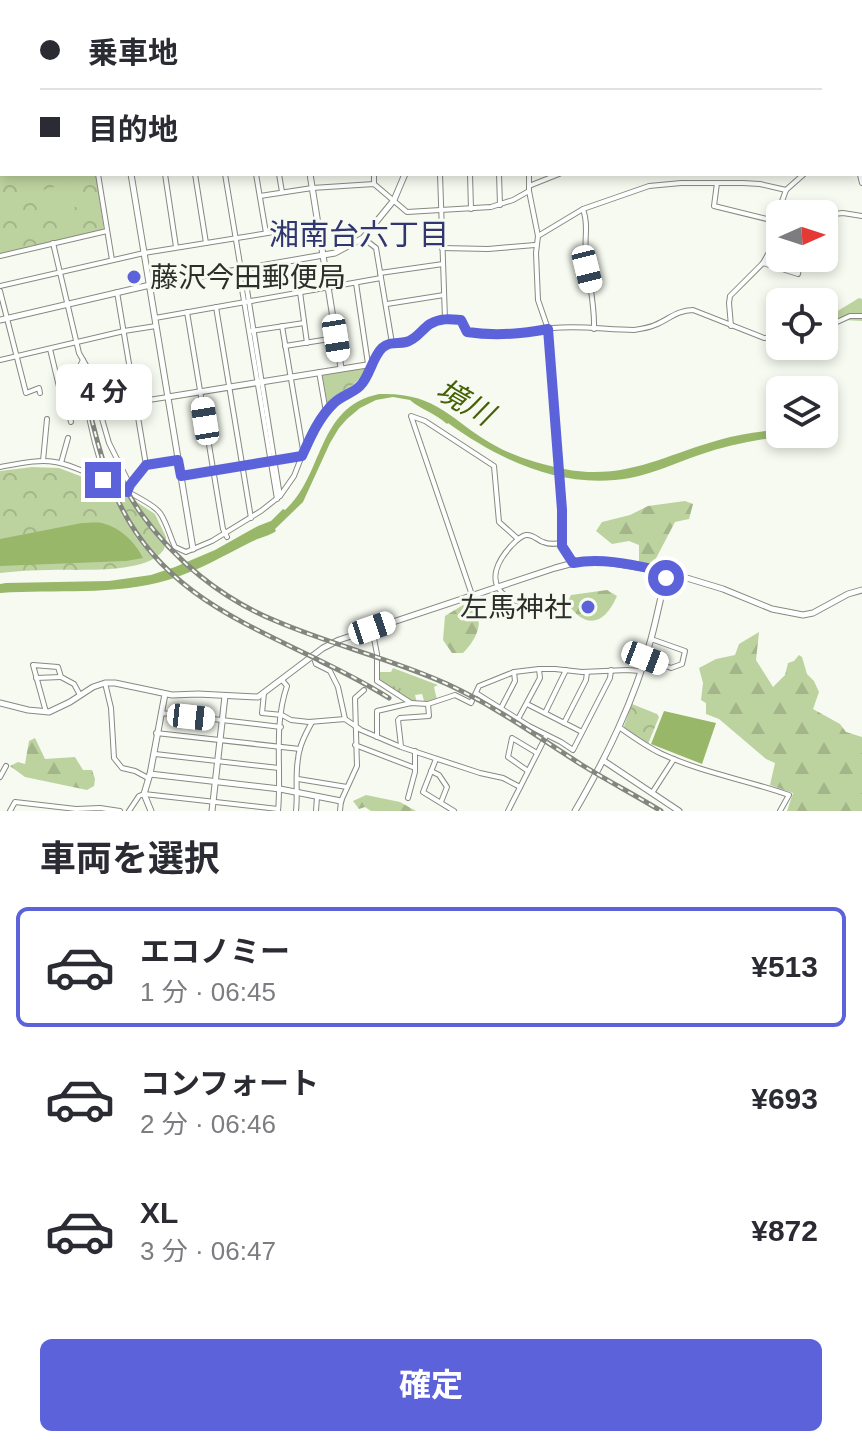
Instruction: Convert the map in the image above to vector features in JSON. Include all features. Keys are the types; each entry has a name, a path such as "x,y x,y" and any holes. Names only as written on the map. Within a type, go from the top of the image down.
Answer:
{"street":[{"path":"98,176 112,260"},
{"path":"131,176 193,549"},
{"path":"165,176 177,248"},
{"path":"195,176 206,243"},
{"path":"225,176 241,270 245,277 246,302 278,498"},
{"path":"256,176 266,233"},
{"path":"279,176 282,192"},
{"path":"310,176 341,368"},
{"path":"374,176 374,184"},
{"path":"0,320 150,285 323,257 346,249 363,238 394,200 404,176"},
{"path":"440,176 445,319"},
{"path":"470,176 471,209"},
{"path":"499,176 500,205"},
{"path":"529,176 538,236 538,300 548,329 562,543 573,563"},
{"path":"260,196 312,188 374,184 407,212 442,211 500,205 555,176"},
{"path":"782,200 786,190 802,176"},
{"path":"538,236 583,209 649,186 717,182 760,184 786,190"},
{"path":"717,182 714,206 766,219"},
{"path":"583,209 587,222 585,240 594,329"},
{"path":"838,214 862,216"},
{"path":"40,393 39,388 26,393 0,288 144,253 318,225"},
{"path":"0,256 107,231"},
{"path":"363,238 376,248 392,343"},
{"path":"53,243 76,342 87,367 111,450 130,485"},
{"path":"442,248 488,249 536,244"},
{"path":"731,327 730,296 766,258"},
{"path":"155,318 356,283 443,264"},
{"path":"356,283 370,364"},
{"path":"117,292 146,465"},
{"path":"300,292 307,343"},
{"path":"386,304 444,295"},
{"path":"216,307 251,518"},
{"path":"0,467 43,461 61,463 103,480 151,504 160,513 175,547 186,552 226,535 278,498 294,476 326,412 359,387 370,364 385,345 407,342 430,324 445,319 461,320 467,332 477,333 521,333 548,329 634,330 647,328 684,310 703,313 731,327 766,338"},
{"path":"187,312 226,535"},
{"path":"838,322 850,316 862,316"},
{"path":"251,331 304,323"},
{"path":"0,360 156,326"},
{"path":"282,326 302,455"},
{"path":"285,346 336,338"},
{"path":"50,349 62,399 83,394"},
{"path":"83,360 78,370 103,480"},
{"path":"136,402 370,364"},
{"path":"99,413 114,374 130,371"},
{"path":"319,372 326,412"},
{"path":"70,418 88,413"},
{"path":"472,595 411,416 425,421 494,466 498,519 518,539"},
{"path":"43,461 47,419"},
{"path":"61,463 68,438"},
{"path":"181,476 302,455"},
{"path":"127,492 146,465 178,460"},
{"path":"541,604 527,604 500,592 496,587 497,566 518,539 528,535 549,544 562,543"},
{"path":"0,703 46,712 105,683 165,694 258,697 313,655 339,640 573,563 608,562 667,572 723,589 772,609 803,615 862,590"},
{"path":"575,811 604,761 619,727 651,639 667,572"},
{"path":"372,628 377,654 377,681 411,703"},
{"path":"645,658 671,668 682,664 685,651 651,639"},
{"path":"313,655 316,664 330,671 345,719 356,727 401,747 507,780 520,787"},
{"path":"46,712 33,665 58,667 61,677"},
{"path":"377,737 377,711 411,703 428,704 455,695 471,703 479,686 514,672 539,669 640,671"},
{"path":"518,719 540,678 539,669"},
{"path":"545,713 566,670"},
{"path":"476,693 573,750 610,678 611,670"},
{"path":"501,708 515,681 514,672"},
{"path":"564,723 587,672"},
{"path":"36,678 61,677 74,684 80,695"},
{"path":"129,811 139,796 144,794 278,810 279,747 287,686 282,680"},
{"path":"105,683 111,708 114,758 122,768 150,776 280,789 341,801"},
{"path":"340,811 341,801 357,766 355,698 364,690"},
{"path":"264,693 262,713 312,722 345,719"},
{"path":"151,811 144,794 165,694"},
{"path":"212,811 225,696"},
{"path":"401,747 398,720 429,716 428,704"},
{"path":"527,704 582,732"},
{"path":"161,713 281,727"},
{"path":"296,811 298,757 312,722"},
{"path":"619,727 646,746 674,759 789,795 780,811"},
{"path":"156,733 300,749"},
{"path":"508,811 546,736"},
{"path":"528,771 508,757 512,738 537,753"},
{"path":"355,745 415,768"},
{"path":"408,798 415,768 415,751"},
{"path":"153,753 279,768"},
{"path":"436,759 423,792 454,811"},
{"path":"652,793 674,759"},
{"path":"604,761 679,811"},
{"path":"0,777 6,766"},
{"path":"431,771 439,775 447,787 441,802"},
{"path":"298,779 347,787"},
{"path":"316,811 317,797"},
{"path":"10,811 15,802 120,811"}],"green space":[{"path":"0,176 96,176 104,230 0,254"},
{"path":"71,182 78,206 51,216 43,190"},
{"path":"862,299 862,321 838,322 838,311"},
{"path":"368,367 360,379 328,406 322,374"},
{"path":"59,468 120,491 155,514 166,537 163,550 150,560 123,568 0,573 0,471"},
{"path":"685,501 693,504 689,519 675,522 652,566 639,564 639,545 629,541 612,544 596,531 602,522 630,515 648,506"},
{"path":"607,590 617,596 606,613 594,620 581,617 567,603 571,595"},
{"path":"463,605 476,614 478,627 473,641 463,653 452,653 443,640 445,616"},
{"path":"759,632 756,660 773,687 785,675 788,663 799,655 819,692 813,709 840,724 846,732 862,737 862,811 787,811 793,793 770,785 775,763 766,759 719,719 706,714 706,703 701,700 703,683 699,668 716,659 735,655 739,644"},
{"path":"393,668 438,685 434,687 437,700 425,704 422,694 415,695 417,703 413,702 379,680 380,672 391,672"},
{"path":"632,704 659,717 648,744 625,729"},
{"path":"35,738 45,759 75,757 83,770 92,770 94,786 87,790 25,777 10,766 18,762 25,764 29,741"},
{"path":"366,795 400,802 416,811 359,809 353,801"}],"shaded area":[{"path":"379,394 415,398 442,409 479,436 510,453 546,465 586,472 644,465 742,435 766,431 766,439 725,447 630,478 581,480 557,476 511,460 410,400 393,397 376,400 360,408 339,428 303,502 273,533 190,572 148,585 106,590 0,593 0,584 6,583 109,581 151,575 215,550 271,521 298,496 332,427 358,401"},
{"path":"82,523 102,523 115,528 132,541 143,558 0,566 0,539"},
{"path":"664,711 716,723 702,764 651,744"}],"railway":[{"path":"80,373 100,451 116,496 139,536 167,569 199,596 235,618 389,698"},
{"path":"113,465 136,507 153,530 184,562 218,590 256,612 297,630 447,684 516,722 661,811"}],"place":[{"name":"藤沢今田郵便局","path":"134,277"},
{"name":"左馬神社","path":"588,607"}],"district":[{"name":"湘南台六丁目","path":"359,234"}],"route":[{"path":"103,480 127,492 146,465 178,460 181,476 302,456 332,404 359,387 385,345 407,342 438,321 461,320 467,332 477,333 521,333 548,329 562,546 573,563 608,562 667,572 666,578"}],"water label":[{"name":"境川","path":"465,402"}]}
